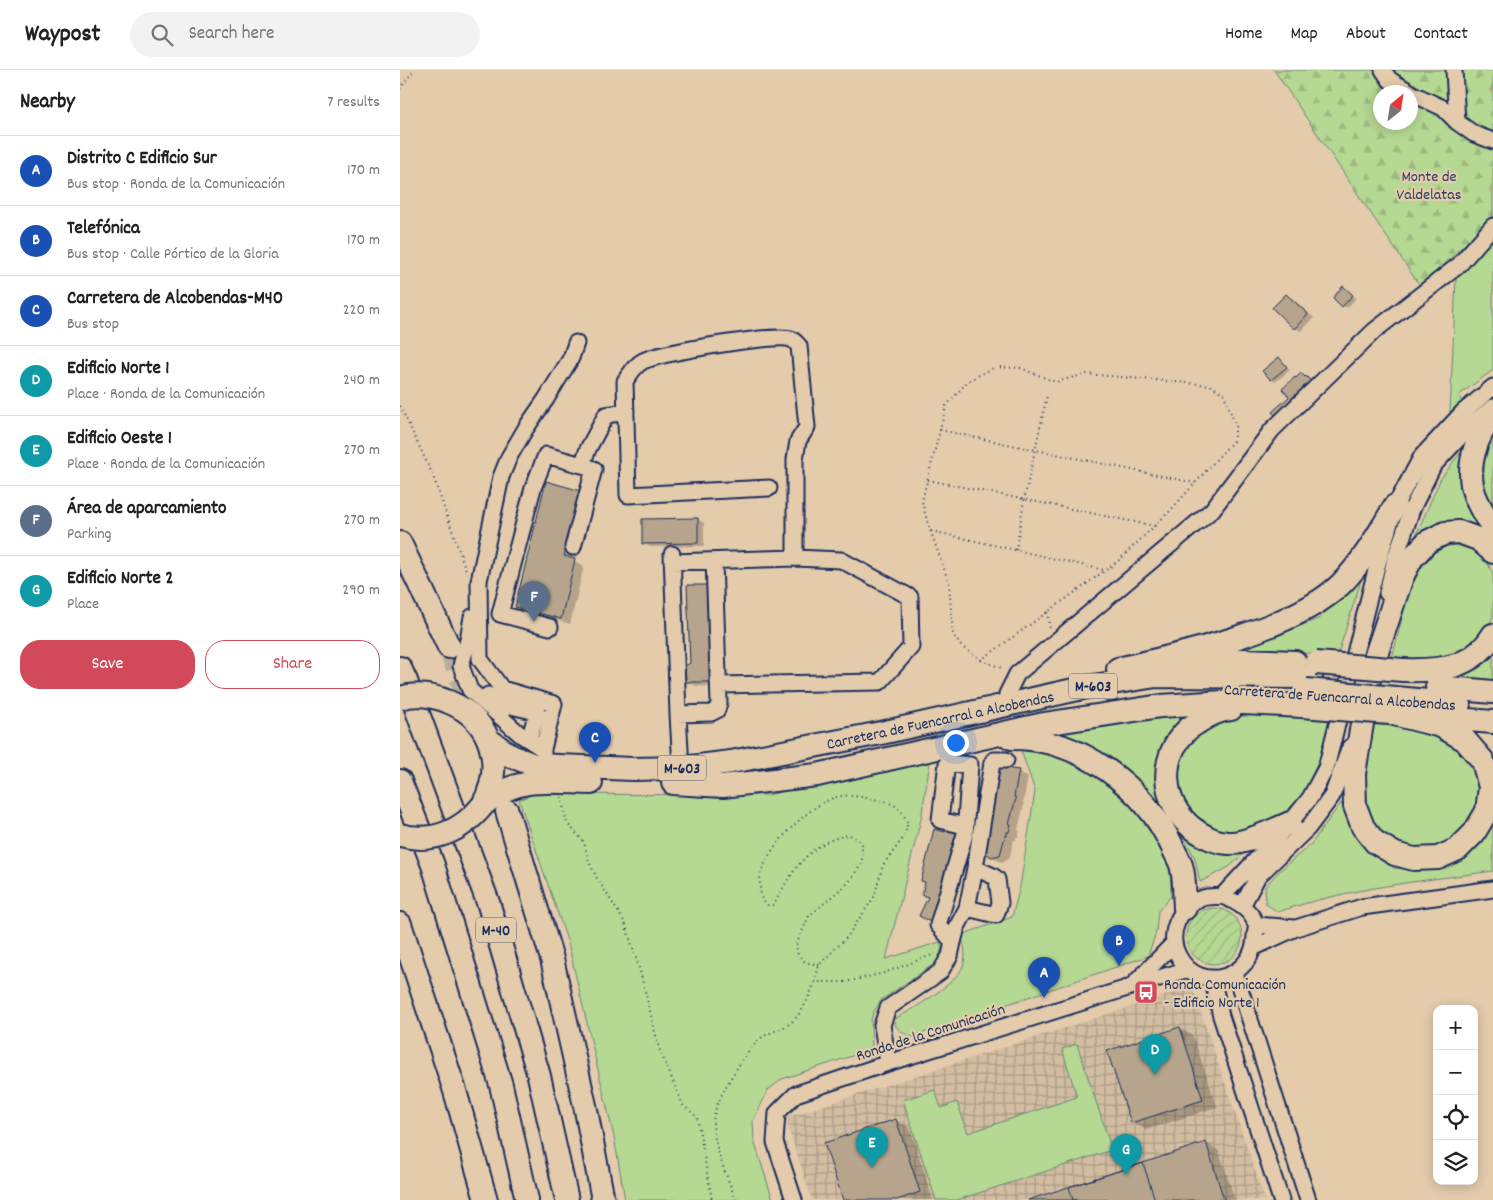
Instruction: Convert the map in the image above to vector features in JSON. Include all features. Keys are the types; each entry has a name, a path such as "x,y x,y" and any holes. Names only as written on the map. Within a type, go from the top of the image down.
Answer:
{"highway":[{"path":"1493,416 1486,424 1476,443 1471,466 1472,487 1485,516 1493,527"},
{"path":"881,733 1008,694 1127,667 1220,642 1266,627 1311,606 1340,585 1368,552 1395,506"},
{"path":"1397,691 1441,726 1466,740 1483,761 1490,787 1487,811 1474,834 1458,849 1438,858 1414,859 1395,854 1376,842 1363,827 1355,806 1354,774 1370,674 1402,577 1412,558 1427,542 1445,533 1459,532 1478,539 1493,552"},
{"path":"400,543 449,647"},
{"path":"1397,691 1425,670 1451,667 1473,658 1493,635"},
{"path":"1127,667 1215,659 1308,684 1397,691 1493,722"},
{"name":"M-40","path":"400,668 410,690 489,904 539,1076 567,1200"},
{"name":"Carretera de Fuencarral a Alcobendas","path":"483,806 493,796 505,789 529,783 637,784 731,762 881,733 1087,687 1156,676 1397,691 1493,706"},
{"path":"1290,823 1258,838 1229,844 1202,836 1180,818 1169,796 1167,771 1173,750 1187,730 1208,716 1308,684"},
{"path":"677,776 723,786 817,775 1044,724 1161,706 1223,702 1308,684"},
{"name":"Carretera de Fuencarral a Alcobendas","path":"488,740 511,756 534,765 543,757 568,768 633,769 677,776 754,774 1086,702 1159,691 1308,684"},
{"name":"M-603","path":"1397,691 1493,692"},
{"name":"M-603","path":"400,698 422,695 440,698 470,715 480,726 488,740 493,756 494,772 492,784 483,806 464,825 449,833 433,838 422,839 400,835"},
{"path":"985,738 1028,738 1062,746 1100,765 1136,794 1165,831 1182,869 1185,908"},
{"name":"M-40","path":"400,781 433,866 498,1076 527,1200"},
{"path":"507,811 552,959 586,1110 603,1200"},
{"path":"400,924 455,1091 486,1200"},
{"path":"455,1091 474,1200"}],"street":[{"path":"1383,70 1390,80 1398,85"},
{"path":"1454,70 1457,122"},
{"path":"1418,97 1443,108 1457,122 1474,134 1492,139"},
{"path":"1008,694 1017,674 1212,510 1272,430 1374,331 1459,264 1493,226"},
{"path":"769,488 628,495 625,381 632,370 642,361 705,347 777,337 791,339 799,346 807,427 798,441 795,459 795,558"},
{"path":"543,757 529,740 470,690 461,666 468,640 473,578 501,477 509,457 570,358 576,343"},
{"path":"1222,896 1290,823 1310,798 1326,768 1395,506 1422,456 1463,412 1493,387"},
{"path":"1242,906 1258,876 1308,828 1332,796 1348,756 1370,674 1395,559 1412,510 1434,466 1473,422 1493,407"},
{"path":"582,465 588,449 606,415 626,412"},
{"path":"550,627 500,614 533,488 546,456 594,470 574,548"},
{"path":"677,776 678,714 672,558 714,561 795,558 841,560 910,597 911,647 880,682 719,685"},
{"path":"678,714 711,713 716,710 719,703 714,561"},
{"path":"473,578 480,659 502,689 554,704 543,757"},
{"path":"483,701 488,695 497,703 537,712 529,740"},
{"path":"888,1062 882,1025 888,1008 940,972 950,956 957,927 967,908 992,763 994,760 1006,760"},
{"path":"952,944 938,925 965,826"},
{"path":"967,908 993,916 997,914 1000,902 997,879 975,868"},
{"path":"1254,947 1296,928 1362,907 1493,889"},
{"path":"1222,896 1242,906 1250,914 1256,925 1254,947 1250,958 1235,973 1224,977 1202,977 1188,969 1178,957 1174,943 1174,930 1185,908 1205,897 1222,896"},
{"path":"1256,925 1296,928"},
{"path":"1131,987 1174,943"},
{"name":"Ronda de la Comunicación","path":"794,1200 775,1142 777,1113 796,1094 888,1062 1188,969"},
{"path":"1235,973 1308,1200"},
{"path":"1212,978 1222,1016 1281,1200"}],"path":[{"path":"400,89 414,70"},
{"path":"981,660 1117,562 1196,483 1234,441 1236,427 1224,394 1210,385 1086,374 1056,382 1020,368 995,367 968,381 946,406 922,501 949,583 953,634 961,646 981,660 1017,674"},
{"path":"1016,550 1024,500 1047,396"},
{"path":"400,406 432,473 473,578"},
{"path":"940,430 1196,483"},
{"path":"928,480 1155,526"},
{"path":"931,531 1105,570"},
{"path":"1047,612 1053,644"},
{"path":"559,792 567,823 584,842 589,862 597,878 624,922 640,971 659,1048 683,1105 697,1117 712,1200"},
{"path":"736,1200 716,1143 712,1121 738,1064 762,1038 790,1024 804,1007 815,982 819,965 847,937 874,897 883,865 904,837 908,823 898,808 883,801 840,796 820,805 801,819 782,837 770,853 761,874 760,890 762,901 768,905 774,905 790,876 805,857 820,846 836,837 850,835 862,843 862,862 849,882 809,916 796,946 798,955 805,962 819,965"},
{"path":"815,982 846,982 884,973 952,944"}],"shaded area":[{"path":"1192,987 1265,1200 812,1200 785,1118"}],"green space":[{"name":"Monte de Valdelatas","path":"1274,70 1493,70 1493,218 1420,286"},
{"path":"1493,238 1493,370 1459,395 1462,402 1450,412 1456,279"},
{"path":"1493,427 1493,518 1478,480 1480,455"},
{"path":"1460,453 1464,492 1485,531 1451,524 1431,526 1414,540 1440,480"},
{"path":"1454,545 1469,548 1483,554 1493,573 1493,617 1484,635 1466,652 1443,659 1415,661 1392,658 1408,594 1420,569 1438,548"},
{"path":"1361,580 1338,654 1222,651 1273,636 1318,619"},
{"path":"1493,656 1493,680 1459,676 1477,669"},
{"path":"1199,710 1160,797 1247,851 1229,867 1200,882 1195,859 1189,846 1168,816 1141,785 1128,772 1103,753 1057,732"},
{"path":"1281,714 1331,720 1320,758 1304,792 1286,812 1262,827 1235,835 1207,828 1187,811 1177,790 1176,761 1192,735 1223,717"},
{"path":"1373,725 1394,725 1448,735 1478,767 1481,799 1467,833 1433,851 1396,847 1380,832 1366,811 1364,784"},
{"path":"1021,750 1043,751 1072,761 1105,783 1121,797 1149,828 1159,845 1168,865 1171,896 1158,911 1156,932 1148,956 912,1037 895,1025 896,1018 934,995 953,980 963,966 965,958 961,935 1012,917 1020,887 1035,791"},
{"path":"930,762 921,819 886,959 940,942 942,947 937,962 881,1000 871,1020 872,1046 864,1052 782,1079 768,1090 753,1121 754,1141 773,1200 625,1200 614,1137 568,943 519,800 533,794 767,795"},
{"path":"1341,803 1352,831 1369,849 1394,868 1422,870 1493,816 1493,871 1358,891 1278,912 1266,904 1265,887 1277,873 1311,844"},
{"path":"1214,908 1225,910 1234,916 1240,925 1242,936 1240,947 1234,956 1225,962 1214,964 1203,962 1194,956 1188,947 1186,936 1188,925 1194,916 1203,910"},
{"path":"1077,1044 1112,1150 957,1200 936,1200 903,1100 935,1090 941,1108 957,1102 968,1133 1077,1097 1062,1049"}],"building":[{"path":"1343,286 1353,295 1342,307 1333,298"},
{"path":"1286,294 1308,314 1294,329 1272,308"},
{"path":"1279,357 1287,367 1271,380 1262,371"},
{"path":"1301,373 1314,384 1279,419 1272,412 1289,397 1282,389"},
{"path":"546,481 581,491 564,556 575,559 561,619 515,607"},
{"path":"698,518 698,543 642,544 642,519"},
{"path":"687,585 707,585 710,682 686,682 685,666 690,663"},
{"path":"998,767 1019,770 1009,832 1005,836 1000,855 991,857 984,852"},
{"path":"946,828 957,831 933,923 919,916 928,897 922,895 925,882 921,881 934,829 945,832"},
{"path":"1180,1027 1203,1100 1131,1123 1107,1051"},
{"path":"896,1119 920,1192 897,1200 843,1200 824,1143"},
{"path":"1206,1142 1224,1200 1028,1200 1143,1163"},
{"path":"1143,1163 1155,1200 1073,1200 1069,1187"}],"tunnel":[{"path":"449,647 478,727"}],"place":[{"name":"Área de aparcamiento","path":"534,622"},
{"name":"Carretera de Alcobendas-M40","path":"595,763"},
{"name":"Telefónica","path":"1119,966"},
{"name":"Ronda Comunicación - Edificio Norte 1","path":"1146,992"},
{"name":"Distrito C Edificio Sur","path":"1044,998"},
{"name":"Edificio Norte 1","path":"1155,1075"},
{"name":"Edificio Oeste 1","path":"872,1168"},
{"name":"Edificio Norte 2","path":"1126,1175"}]}
